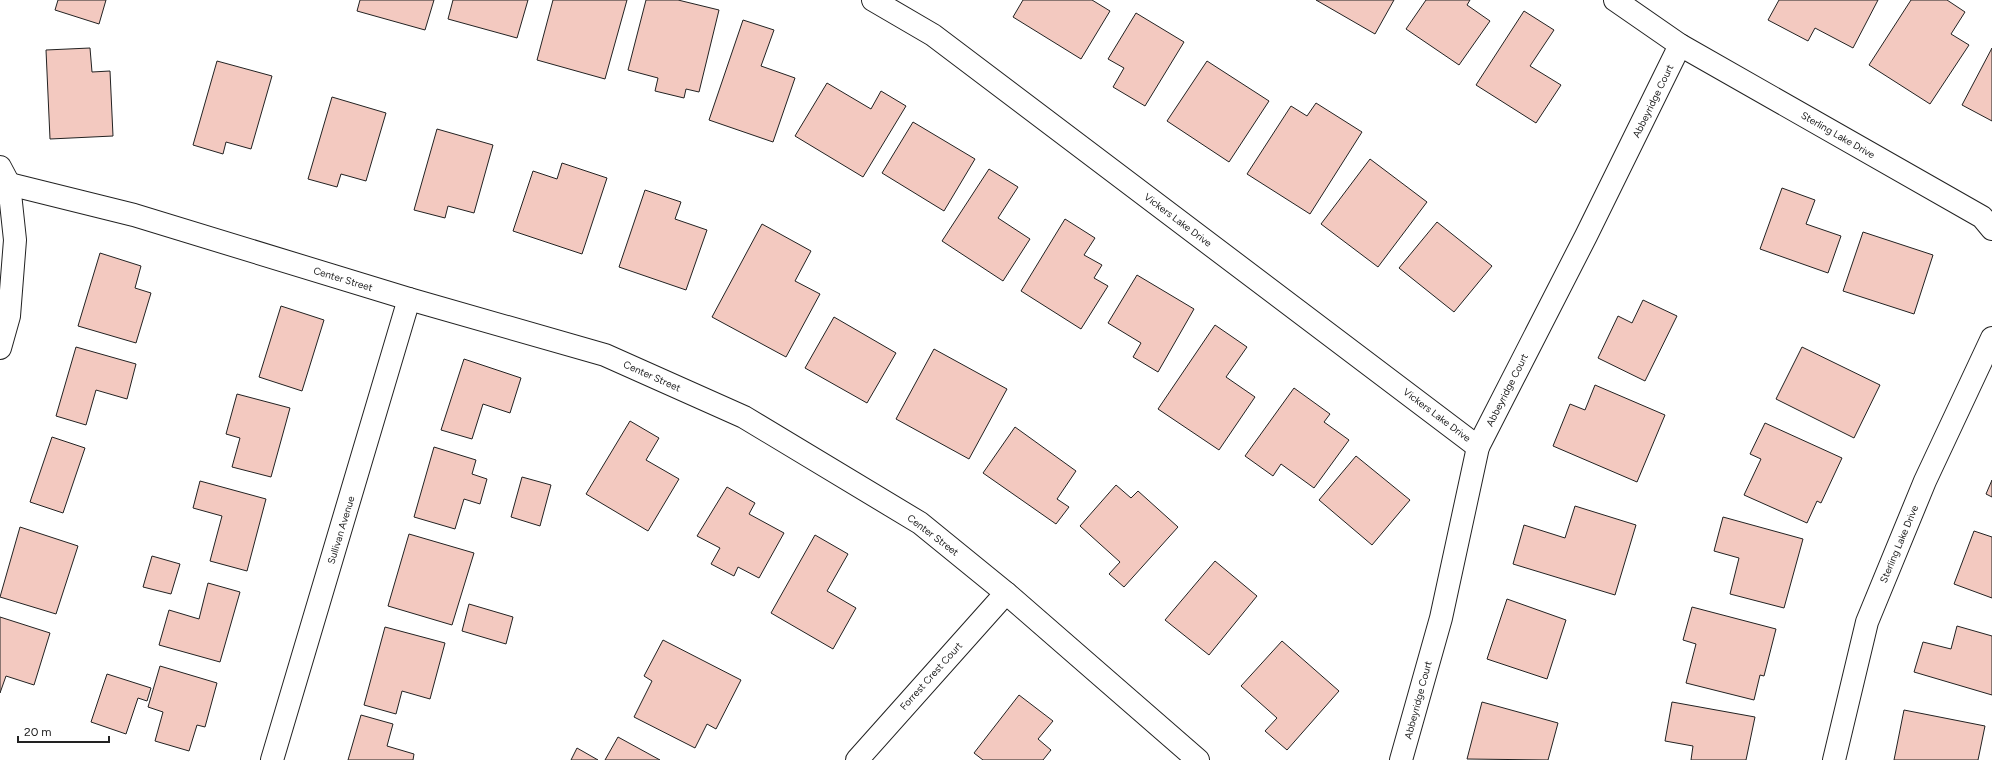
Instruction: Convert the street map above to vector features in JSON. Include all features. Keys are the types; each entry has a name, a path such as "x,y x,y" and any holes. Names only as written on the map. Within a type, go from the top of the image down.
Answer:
{"street":[{"name":"Vickers Lake Drive","path":"874,0 933,35 1478,446"},
{"name":"Sterling Lake Drive","path":"1615,0 1680,45 1982,217 1992,229"},
{"name":"Abbeyridge Court","path":"1401,760 1441,618 1478,446 1586,236 1680,45"},
{"name":"Center Street","path":"5,176 409,299 605,355 744,417 920,523 1006,593 1198,760"},
{"path":"0,348 9,316 15,240 5,176"},
{"name":"Sullivan Avenue","path":"272,760 409,299"},
{"name":"Sterling Lake Drive","path":"1834,760 1866,622 1925,481 1992,338"},
{"name":"Forrest Crest Court","path":"857,760 1006,593"}],"building":[{"path":"58,0 106,0 99,24 55,10"},
{"path":"360,0 434,0 425,30 357,11"},
{"path":"453,0 528,0 517,38 448,19"},
{"path":"553,0 627,0 605,79 537,60"},
{"path":"646,0 678,0 719,10 699,92 686,89 684,98 655,91 658,78 628,70"},
{"path":"1023,0 1092,0 1110,11 1081,59 1013,17"},
{"path":"1316,0 1394,0 1375,34"},
{"path":"1426,0 1470,0 1467,5 1490,21 1459,65 1406,29"},
{"path":"1779,0 1878,0 1853,48 1815,28 1808,41 1768,20"},
{"path":"1911,0 1947,0 1965,12 1951,34 1969,45 1930,104 1869,65"},
{"path":"1524,11 1554,30 1530,66 1561,85 1536,123 1476,85"},
{"path":"1136,13 1184,42 1145,106 1113,87 1124,68 1108,59"},
{"path":"743,20 774,30 761,66 795,78 773,142 709,120"},
{"path":"90,48 92,72 110,71 113,136 50,139 46,50"},
{"path":"1992,48 1992,121 1962,105"},
{"path":"217,61 272,76 251,149 226,142 223,154 193,145"},
{"path":"1207,61 1269,101 1229,162 1167,121"},
{"path":"827,83 871,109 881,91 906,106 863,177 795,136"},
{"path":"332,97 386,113 366,181 341,174 337,187 308,179"},
{"path":"1316,103 1362,132 1310,214 1247,174 1291,106 1307,116"},
{"path":"913,122 975,159 944,211 882,173"},
{"path":"437,129 493,145 474,213 448,206 445,218 414,210"},
{"path":"1370,159 1427,202 1378,267 1321,224"},
{"path":"562,163 607,178 582,254 513,231 533,171 557,179"},
{"path":"989,169 1018,187 998,218 1030,239 1003,281 942,241"},
{"path":"1782,188 1815,200 1806,224 1841,236 1828,273 1760,249"},
{"path":"645,190 681,202 675,219 707,230 686,290 619,267"},
{"path":"1065,219 1095,238 1084,255 1102,265 1094,278 1108,286 1081,329 1021,291"},
{"path":"1437,222 1492,266 1454,312 1399,268"},
{"path":"762,224 811,251 795,281 820,294 786,357 712,317"},
{"path":"1863,232 1933,255 1914,314 1843,291"},
{"path":"100,253 141,266 135,288 151,293 136,343 78,326"},
{"path":"1137,275 1194,309 1158,372 1133,357 1141,343 1108,323"},
{"path":"1643,300 1677,316 1645,381 1598,358 1618,316 1632,323"},
{"path":"281,306 324,320 302,391 259,377"},
{"path":"834,317 896,353 867,403 805,368"},
{"path":"1215,325 1247,347 1226,377 1255,397 1219,450 1158,409"},
{"path":"76,347 136,364 127,399 96,390 86,425 56,416"},
{"path":"1802,347 1880,385 1854,438 1776,399"},
{"path":"934,349 1007,389 969,459 896,419"},
{"path":"464,359 521,378 510,413 483,404 472,439 441,430"},
{"path":"1595,385 1665,415 1637,482 1553,446 1570,404 1585,410"},
{"path":"1294,388 1330,414 1324,422 1349,440 1314,488 1281,464 1273,476 1245,456"},
{"path":"237,394 290,408 271,477 232,467 240,438 226,434"},
{"path":"630,421 659,438 646,460 679,479 648,531 586,494"},
{"path":"1765,423 1842,458 1821,503 1817,501 1807,523 1744,495 1761,459 1750,454"},
{"path":"1015,427 1076,471 1057,499 1069,507 1056,524 983,473"},
{"path":"52,437 85,448 63,513 30,502"},
{"path":"434,447 476,460 472,474 487,479 480,504 464,499 455,529 414,517"},
{"path":"1356,456 1410,500 1372,545 1319,500"},
{"path":"522,477 551,485 540,526 511,517"},
{"path":"1992,480 1992,497 1986,494"},
{"path":"200,481 266,499 247,571 210,561 222,516 193,508"},
{"path":"1116,485 1131,498 1138,491 1178,527 1124,587 1109,574 1120,562 1080,526"},
{"path":"727,487 755,503 749,514 784,533 759,578 738,567 734,576 711,564 720,548 697,536"},
{"path":"1575,506 1636,525 1615,595 1513,564 1524,525 1565,538"},
{"path":"1723,517 1803,539 1784,608 1730,594 1739,558 1714,551"},
{"path":"20,527 78,546 56,614 0,597"},
{"path":"1974,531 1992,537 1992,598 1954,584"},
{"path":"409,534 474,553 452,625 388,606"},
{"path":"815,535 848,554 827,591 856,608 833,649 771,613"},
{"path":"152,556 180,564 171,594 143,587"},
{"path":"1215,561 1257,596 1209,655 1165,620"},
{"path":"208,583 240,592 220,662 159,645 169,610 199,619"},
{"path":"1507,599 1566,620 1547,679 1487,659"},
{"path":"469,604 513,617 506,644 462,631"},
{"path":"1692,607 1776,629 1764,676 1760,675 1754,700 1686,683 1696,644 1683,640"},
{"path":"0,617 50,633 34,685 6,676 0,693"},
{"path":"1957,626 1992,636 1992,695 1914,672 1923,642 1951,649"},
{"path":"385,627 445,643 430,699 402,691 396,714 364,705"},
{"path":"663,640 741,680 716,729 707,724 695,748 634,717 652,681 644,676"},
{"path":"1282,641 1339,691 1287,750 1265,731 1277,718 1241,686"},
{"path":"160,666 217,683 205,727 197,725 189,751 155,741 163,712 148,707"},
{"path":"107,674 151,688 147,701 138,698 126,734 91,722"},
{"path":"1019,695 1053,721 1038,739 1051,750 1043,760 983,760 974,753"},
{"path":"1482,702 1558,723 1548,760 1467,759"},
{"path":"1672,702 1755,717 1746,760 1691,760 1693,746 1665,741"},
{"path":"1904,710 1985,726 1978,760 1894,760"},
{"path":"361,715 393,724 387,746 414,754 413,760 348,760"},
{"path":"618,737 660,760 605,760"},
{"path":"577,748 598,760 571,760"}]}
